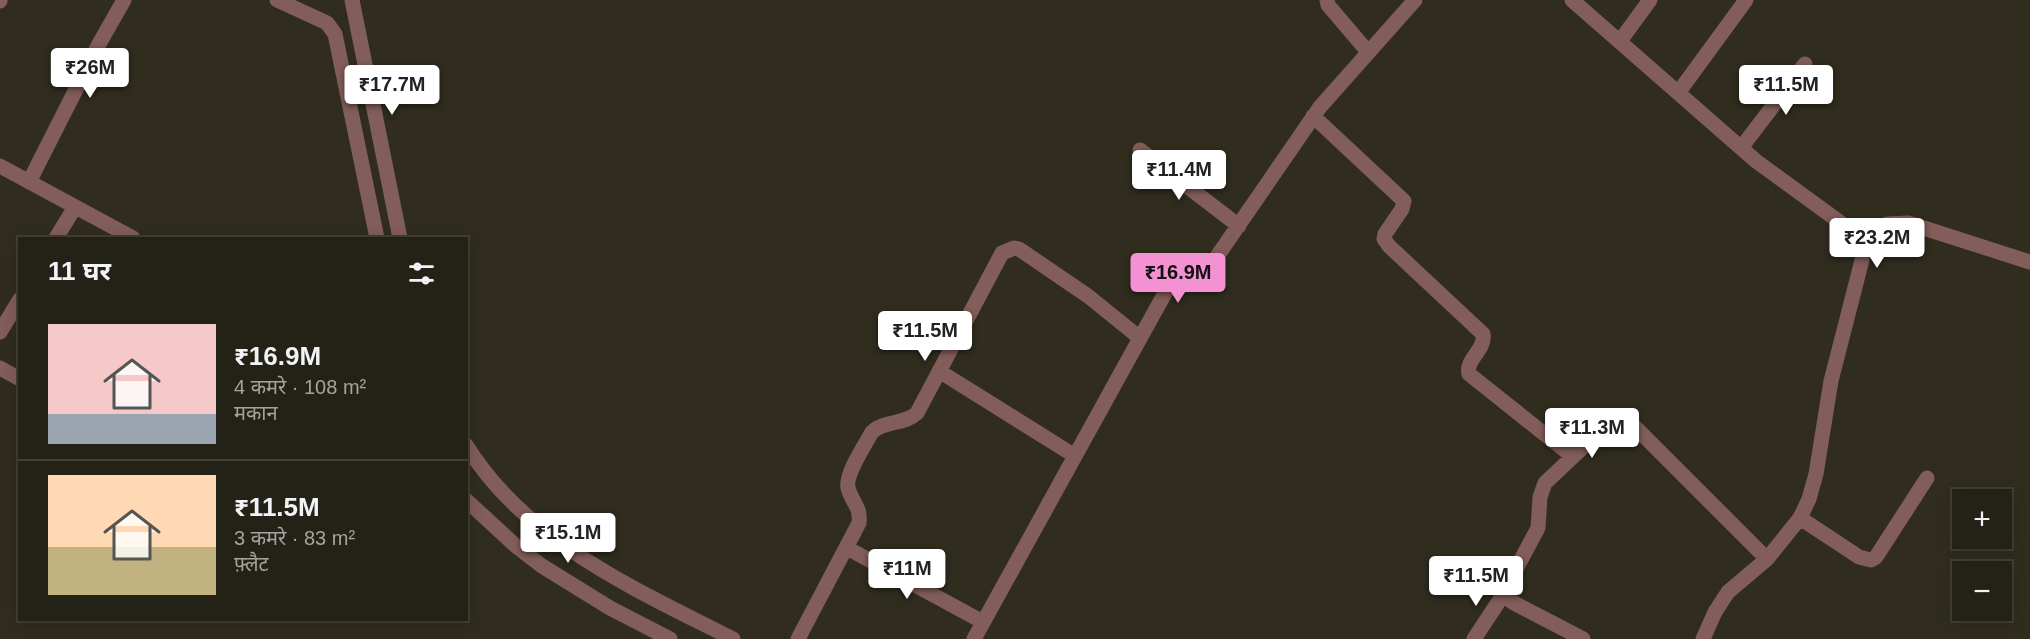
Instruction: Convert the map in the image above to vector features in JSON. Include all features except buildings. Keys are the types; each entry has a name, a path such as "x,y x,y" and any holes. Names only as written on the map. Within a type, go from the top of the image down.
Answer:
{"street":[{"path":"29,182 99,44 124,0"},
{"path":"277,0 327,23 335,34 377,237"},
{"path":"352,0 400,237"},
{"path":"1327,0 1328,5 1368,52"},
{"path":"974,639 1170,284 1179,278 1192,277 1204,271 1216,258 1313,116 1415,0"},
{"path":"1572,0 1741,148 1859,239 1863,249 1831,381 1816,474 1809,499 1800,518 1767,559 1728,592 1714,612 1703,639"},
{"path":"1620,41 1650,0"},
{"path":"1678,93 1746,0"},
{"path":"1741,148 1805,64"},
{"path":"1313,116 1404,201 1402,209 1384,239 1483,334 1483,343 1468,366 1469,374 1572,456"},
{"path":"1140,150 1239,226"},
{"path":"0,166 131,237"},
{"path":"57,237 75,207"},
{"path":"1859,239 1887,224 1908,223 2030,262"},
{"path":"798,639 859,523 860,510 848,489 851,471 872,432 877,428 906,420 917,413 1002,254 1014,248 1072,284 1140,338"},
{"path":"0,332 18,302"},
{"path":"0,368 18,378"},
{"path":"939,371 1075,456"},
{"path":"1474,639 1505,592 1538,528 1541,490 1545,483 1614,417 1622,418 1632,424 1767,559"},
{"path":"468,448 498,486 535,524 558,541 626,585 733,639"},
{"path":"1800,518 1859,557 1871,560 1876,556 1928,478"},
{"path":"468,501 516,546 542,566 610,608 670,639"},
{"path":"847,548 983,622"},
{"path":"1505,592 1507,599 1583,639"}]}
